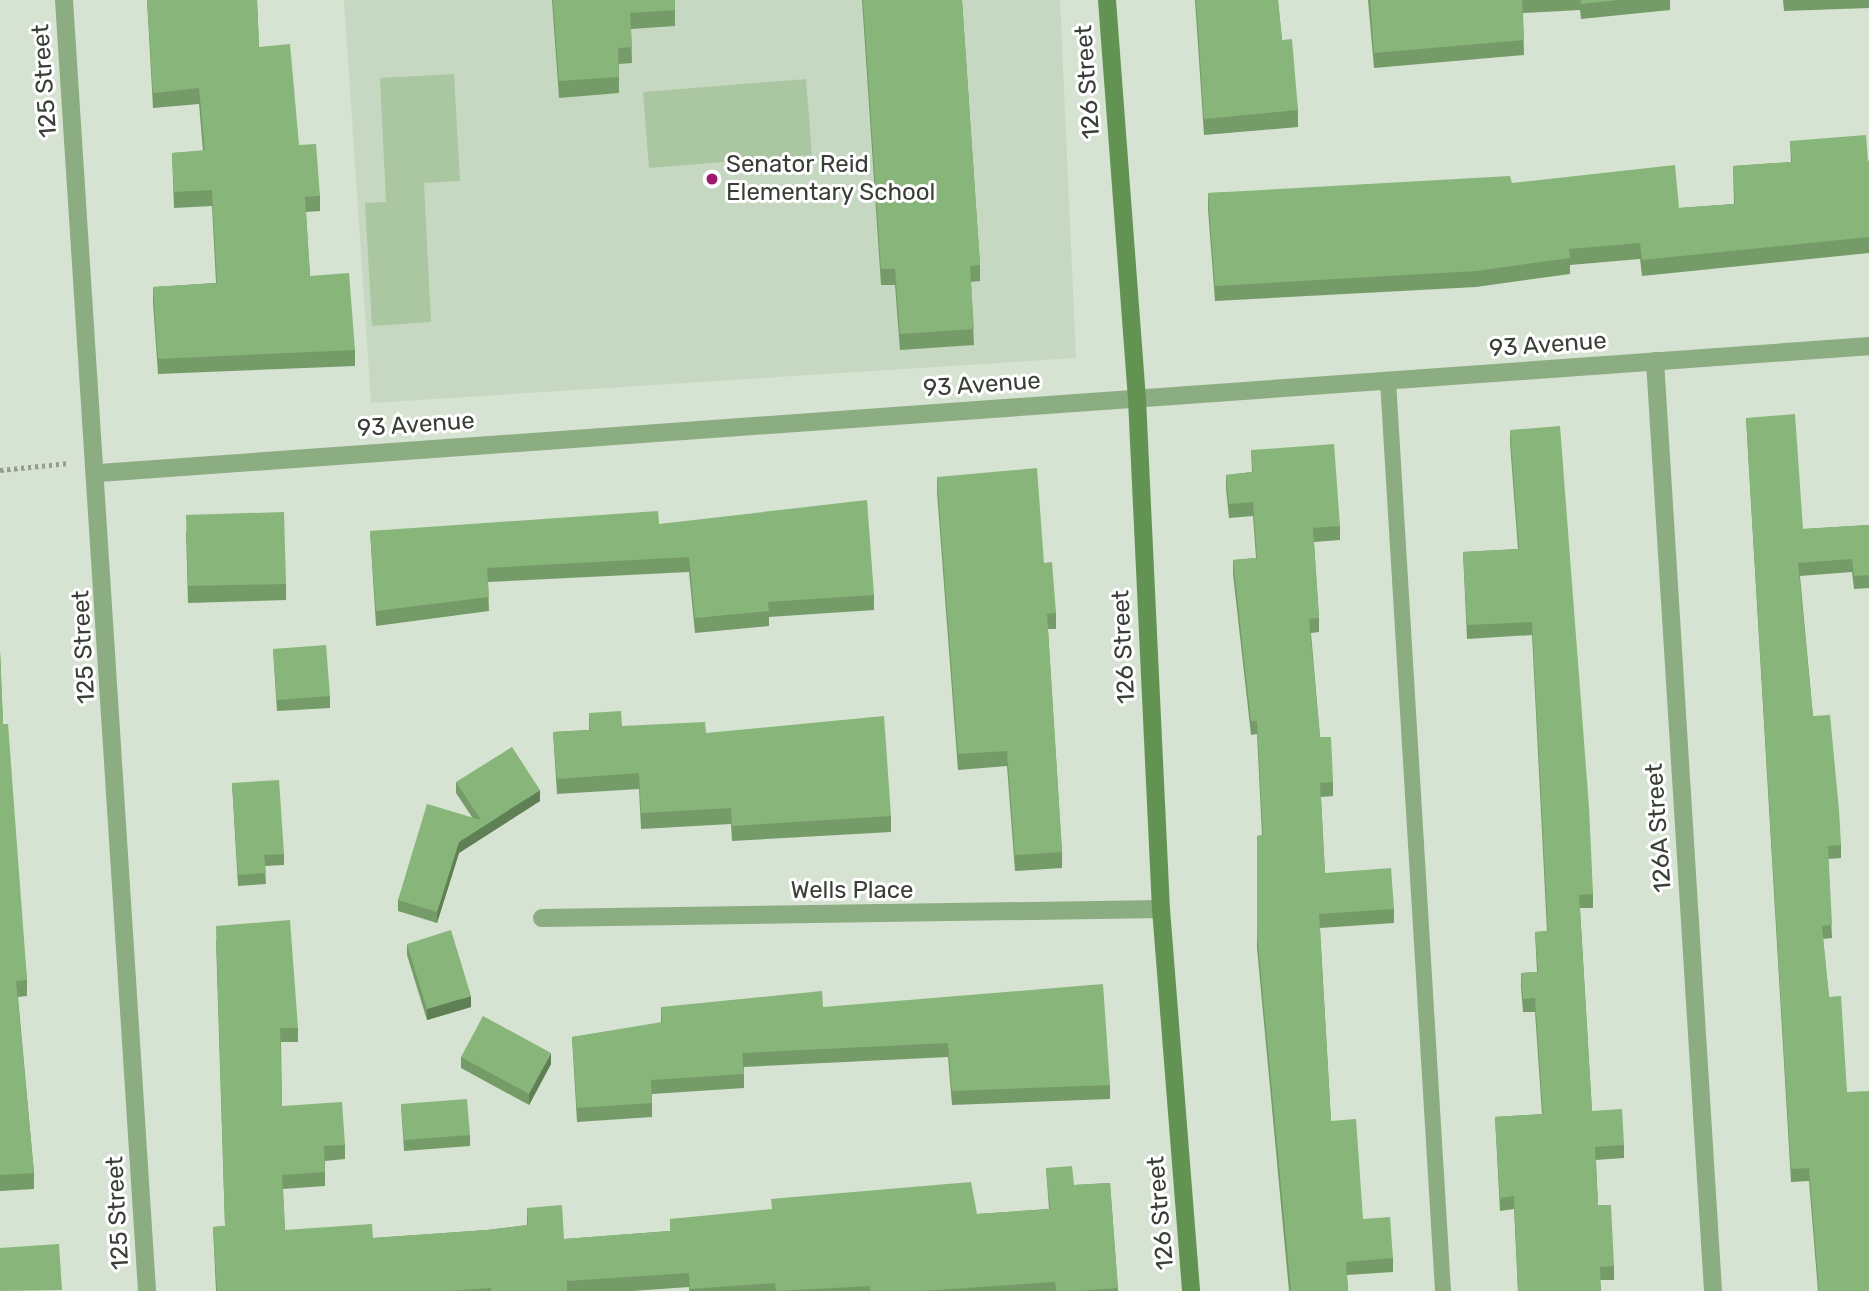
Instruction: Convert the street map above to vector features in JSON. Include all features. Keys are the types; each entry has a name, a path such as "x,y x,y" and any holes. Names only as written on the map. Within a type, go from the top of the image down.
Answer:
{"street":[{"name":"125 Street","path":"64,0 99,473 147,1291"},
{"name":"126 Street","path":"1107,0 1137,399 1161,909 1191,1291"},
{"name":"93 Avenue","path":"99,473 1869,346"},
{"name":"126A Street","path":"1655,361 1713,1291"},
{"name":"Wells Place","path":"542,918 1161,909"}],"lane":[{"path":"1388,381 1443,1291"}],"path":[{"path":"0,470 71,463"}],"shaded area":[{"name":"Senator Reid Elementary School","path":"344,0 1060,0 1076,358 371,403"}],"green space":[{"path":"454,74 460,181 424,183 431,322 372,326 365,203 386,202 380,78"},
{"path":"806,79 812,155 649,168 643,92"}],"building":[{"path":"147,0 257,0 259,47 290,44 299,145 316,144 320,196 305,197 310,276 349,273 355,350 158,359 153,287 217,283 212,190 174,192 172,153 205,150 199,88 153,93"},
{"path":"553,0 675,0 675,10 630,13 632,47 618,48 619,77 559,81"},
{"path":"863,0 962,0 980,265 970,266 974,329 900,334 895,269 881,269"},
{"path":"1196,0 1278,0 1282,40 1292,39 1298,110 1204,119"},
{"path":"1370,0 1522,0 1524,40 1374,53"},
{"path":"1581,0 1619,0 1581,4"},
{"path":"1866,135 1869,161 1869,237 1642,260 1640,243 1569,249 1570,258 1476,271 1215,286 1208,193 1510,176 1512,183 1675,165 1679,208 1735,204 1733,166 1792,162 1790,141"},
{"path":"1795,414 1803,529 1869,525 1869,575 1854,576 1852,559 1798,563 1813,716 1830,715 1839,810 1841,845 1828,846 1832,925 1822,926 1829,997 1841,996 1847,1092 1869,1091 1869,1291 1819,1291 1809,1168 1791,1169 1746,418"},
{"path":"1560,426 1589,807 1593,894 1579,895 1592,1111 1622,1109 1624,1145 1595,1147 1598,1205 1611,1205 1614,1266 1600,1267 1601,1291 1518,1291 1514,1196 1500,1198 1495,1117 1543,1114 1535,998 1523,999 1521,973 1538,972 1535,932 1548,931 1532,622 1467,625 1463,552 1519,549 1510,430"},
{"path":"1334,444 1340,526 1313,528 1319,618 1309,619 1320,737 1331,737 1333,782 1320,783 1325,873 1391,868 1394,909 1319,914 1331,1121 1356,1119 1363,1219 1390,1217 1393,1258 1346,1262 1348,1291 1291,1291 1257,934 1257,836 1263,835 1257,721 1251,721 1233,560 1257,558 1253,502 1229,504 1226,475 1253,472 1251,450"},
{"path":"1037,468 1044,563 1052,562 1056,613 1047,614 1062,852 1015,855 1007,751 958,754 937,477"},
{"path":"867,500 874,595 768,602 769,611 695,618 689,557 487,568 489,597 376,611 370,531 658,511 659,524"},
{"path":"284,512 286,584 188,586 186,515"},
{"path":"326,645 330,696 277,700 273,649"},
{"path":"0,650 3,724 8,724 27,980 16,981 34,1173 0,1175"},
{"path":"621,711 622,726 705,722 706,733 884,716 891,816 732,826 731,808 641,813 639,773 557,779 553,732 590,730 589,713"},
{"path":"512,747 540,790 459,842 437,912 398,900 427,804 481,820 456,782"},
{"path":"279,780 284,854 264,855 266,873 238,875 232,783"},
{"path":"290,920 298,1028 280,1028 282,1106 342,1102 345,1145 324,1146 325,1172 282,1175 285,1230 372,1224 373,1238 487,1230 528,1225 527,1208 562,1205 564,1239 670,1231 670,1219 772,1209 771,1199 971,1182 977,1214 1050,1209 1046,1168 1072,1166 1074,1185 1110,1183 1118,1288 1056,1291 1055,1282 921,1291 870,1291 870,1286 776,1291 775,1283 690,1289 689,1273 567,1281 567,1291 491,1291 491,1288 449,1291 217,1291 213,1227 225,1226 216,926"},
{"path":"451,930 471,996 427,1009 407,944"},
{"path":"1103,984 1110,1085 952,1091 948,1043 742,1053 744,1074 651,1080 652,1103 577,1108 572,1037 662,1022 661,1007 822,991 823,1007"},
{"path":"483,1016 551,1053 529,1094 461,1057"},
{"path":"467,1099 470,1135 404,1140 401,1104"},
{"path":"59,1244 62,1290 0,1291 0,1248"}],"place":[{"name":"Senator Reid Elementary School","path":"712,179"}]}
